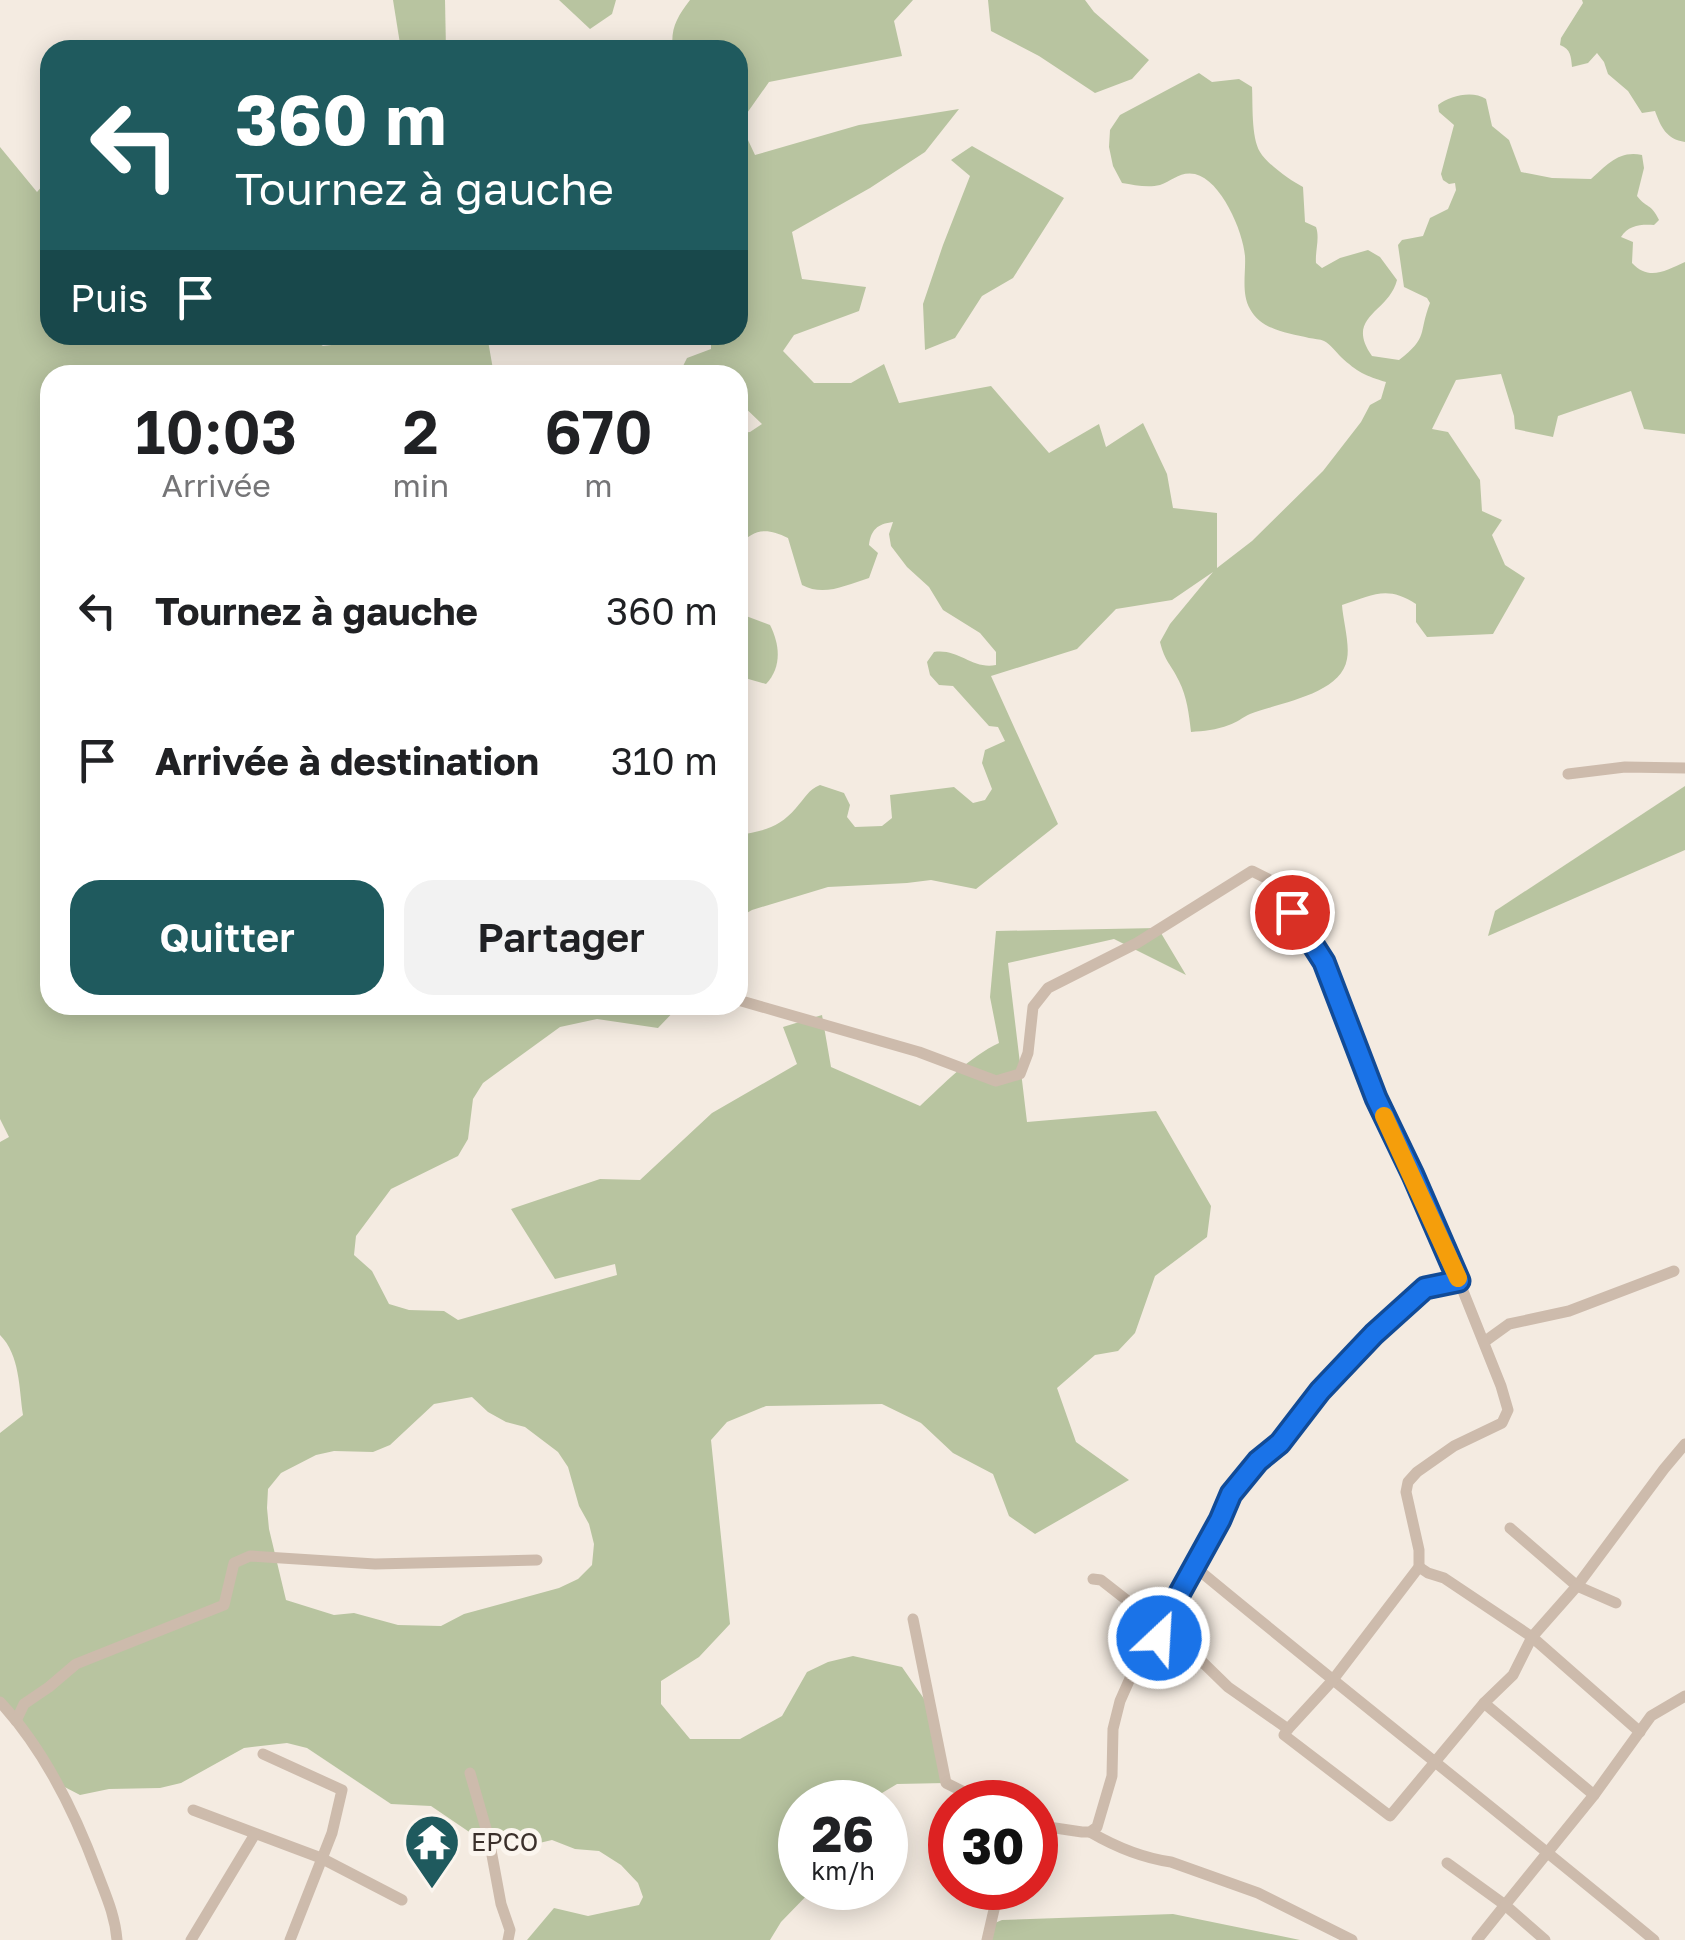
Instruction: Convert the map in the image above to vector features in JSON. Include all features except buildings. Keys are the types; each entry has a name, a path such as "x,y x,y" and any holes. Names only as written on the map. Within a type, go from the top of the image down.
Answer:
{"street":[{"path":"1568,774 1625,767 1685,768"},
{"path":"748,1003 919,1052 996,1081 1020,1074 1028,1053 1033,1007 1048,988 1136,942 1252,871 1268,879 1324,962 1376,1098 1459,1281 1508,1410 1502,1423 1454,1446 1408,1482 1406,1492 1419,1567 1332,1681 1284,1736 1390,1816 1513,1675 1532,1637 1577,1586 1685,1444"},
{"path":"1484,1342 1509,1324 1569,1311 1674,1271"},
{"path":"1090,1832 1097,1826 1112,1776 1113,1729 1120,1701 1132,1674 1159,1638 1161,1627 1231,1494 1374,1334 1425,1288 1459,1281"},
{"path":"1510,1528 1577,1586 1616,1603"},
{"path":"16,1721 24,1704 76,1664 224,1605 234,1564 250,1556 375,1564 537,1560"},
{"path":"1195,1567 1654,1940"},
{"path":"1419,1567 1444,1578 1532,1637 1640,1732"},
{"path":"1094,1579 1101,1580 1228,1686 1288,1730"},
{"path":"913,1619 945,1780"},
{"path":"1477,1940 1594,1796 1651,1716 1685,1696"},
{"path":"0,1702 34,1744 82,1832 116,1918 117,1940"},
{"path":"1484,1704 1594,1796"},
{"path":"264,1754 342,1790 332,1833 290,1940"},
{"path":"470,1774 510,1930 508,1940"},
{"path":"193,1810 321,1858 402,1900"},
{"path":"1058,1827 1090,1832 1123,1848 1258,1894 1290,1908 1331,1935 1352,1940"},
{"path":"192,1940 255,1834"},
{"path":"1447,1862 1545,1940"},
{"path":"987,1940 994,1910"}],"green space":[{"path":"393,0 445,0 446,40 399,40"},
{"path":"559,0 616,0 612,14 590,29"},
{"path":"690,0 913,0 894,21 902,56 769,82 748,112 748,40 673,40 681,12"},
{"path":"988,0 1085,0 1149,60 1132,79 1095,93 1039,56 991,31"},
{"path":"1582,0 1685,0 1685,142 1665,131 1655,111 1642,113 1628,91 1608,74 1597,53 1588,63 1572,67 1568,51 1560,45 1561,38"},
{"path":"1199,73 1212,82 1239,79 1252,87 1257,146 1274,167 1303,187 1305,222 1317,231 1316,263 1322,268 1368,250 1380,257 1397,280 1386,300 1365,323 1365,343 1372,356 1399,360 1415,346 1421,334 1430,303 1404,287 1398,245 1402,240 1423,236 1430,218 1448,209 1456,190 1455,183 1449,184 1441,174 1454,125 1439,112 1438,105 1461,95 1486,99 1492,126 1509,140 1521,172 1591,179 1620,157 1642,155 1644,168 1637,196 1659,220 1654,225 1631,228 1621,237 1633,242 1632,263 1645,272 1657,273 1685,262 1685,434 1644,429 1631,391 1558,416 1553,437 1515,429 1501,374 1456,380 1432,429 1448,432 1480,480 1482,511 1502,520 1492,535 1505,565 1525,578 1493,634 1427,637 1416,622 1416,604 1388,593 1363,598 1342,605 1347,659 1333,681 1306,696 1232,724 1191,732 1184,693 1160,642 1213,572 1172,600 1116,609 1077,649 991,676 1058,824 976,889 931,880 828,887 748,912 748,833 777,824 820,785 844,793 850,805 847,817 855,827 882,826 892,818 890,795 954,787 973,803 985,800 992,789 982,763 985,750 1005,741 998,727 989,726 953,686 939,685 930,675 927,662 934,652 951,653 988,666 996,665 996,652 980,633 943,610 929,587 907,567 891,546 893,522 879,526 871,535 869,545 878,553 869,578 835,589 802,585 788,538 767,531 748,537 748,432 762,424 748,411 748,365 684,365 687,358 711,349 711,345 748,345 748,140 755,155 859,125 959,109 925,152 792,232 802,279 866,287 859,311 794,335 783,351 814,383 851,383 884,364 899,403 991,386 1049,453 1099,424 1106,447 1143,423 1167,474 1173,508 1217,513 1217,568 1252,541 1323,471 1370,405 1381,399 1386,382 1357,370 1324,341 1276,329 1255,316 1246,296 1240,233 1222,196 1205,178 1190,173 1155,186 1122,183 1109,147 1110,130 1120,115"},
{"path":"972,146 1064,198 1013,278 982,296 955,338 925,350 923,304 970,176 951,160"},
{"path":"0,147 37,192 40,189 40,345 489,345 492,365 40,365 40,1015 670,1015 658,1028 597,1019 560,1027 483,1083 473,1099 468,1139 458,1156 391,1189 356,1236 354,1255 372,1271 389,1304 409,1310 444,1311 458,1320 617,1275 615,1264 555,1279 511,1209 600,1179 640,1180 712,1113 797,1064 783,1027 822,1015 831,1067 920,1106 967,1063 999,1043 990,997 996,931 1158,928 1186,975 1114,939 1008,963 1027,1122 1156,1111 1211,1206 1207,1237 1155,1276 1135,1333 1118,1351 1095,1355 1057,1388 1076,1442 1129,1480 1035,1534 1009,1516 993,1474 953,1453 921,1423 882,1404 766,1406 727,1422 711,1440 730,1624 699,1657 661,1681 661,1704 690,1739 740,1739 782,1716 807,1672 828,1662 853,1656 902,1667 929,1706 945,1780 908,1784 908,1780 778,1780 778,1910 793,1910 770,1940 527,1940 554,1908 588,1916 639,1905 643,1897 638,1883 621,1865 599,1851 575,1849 552,1840 514,1849 484,1842 431,1806 391,1804 307,1748 287,1743 244,1748 181,1783 80,1795 55,1782 0,1702 0,1433 23,1415 15,1362 0,1335 0,1142 9,1137 0,1119","holes":["472,1397 488,1412 525,1427 558,1452 568,1467 579,1506 589,1524 594,1544 592,1565 578,1579 559,1588 464,1614 441,1626 398,1625 354,1613 334,1615 286,1600 267,1508 268,1489 281,1473 316,1455 334,1451 373,1452 390,1445 434,1404"]},
{"path":"748,617 770,625 773,633 777,663 766,684 748,679"},
{"path":"1685,786 1685,850 1488,936 1495,911"},
{"path":"1173,1914 1300,1940 987,1940 990,1925 1002,1920"}],"slow traffic":[{"path":"1384,1116 1458,1278"}],"place":[{"name":"EPCO","path":"432,1891"}],"route":[{"path":"1159,1638 1161,1627 1231,1494 1258,1461 1280,1443 1320,1391 1374,1334 1425,1288 1459,1281 1376,1098 1324,962 1292,912"}]}
